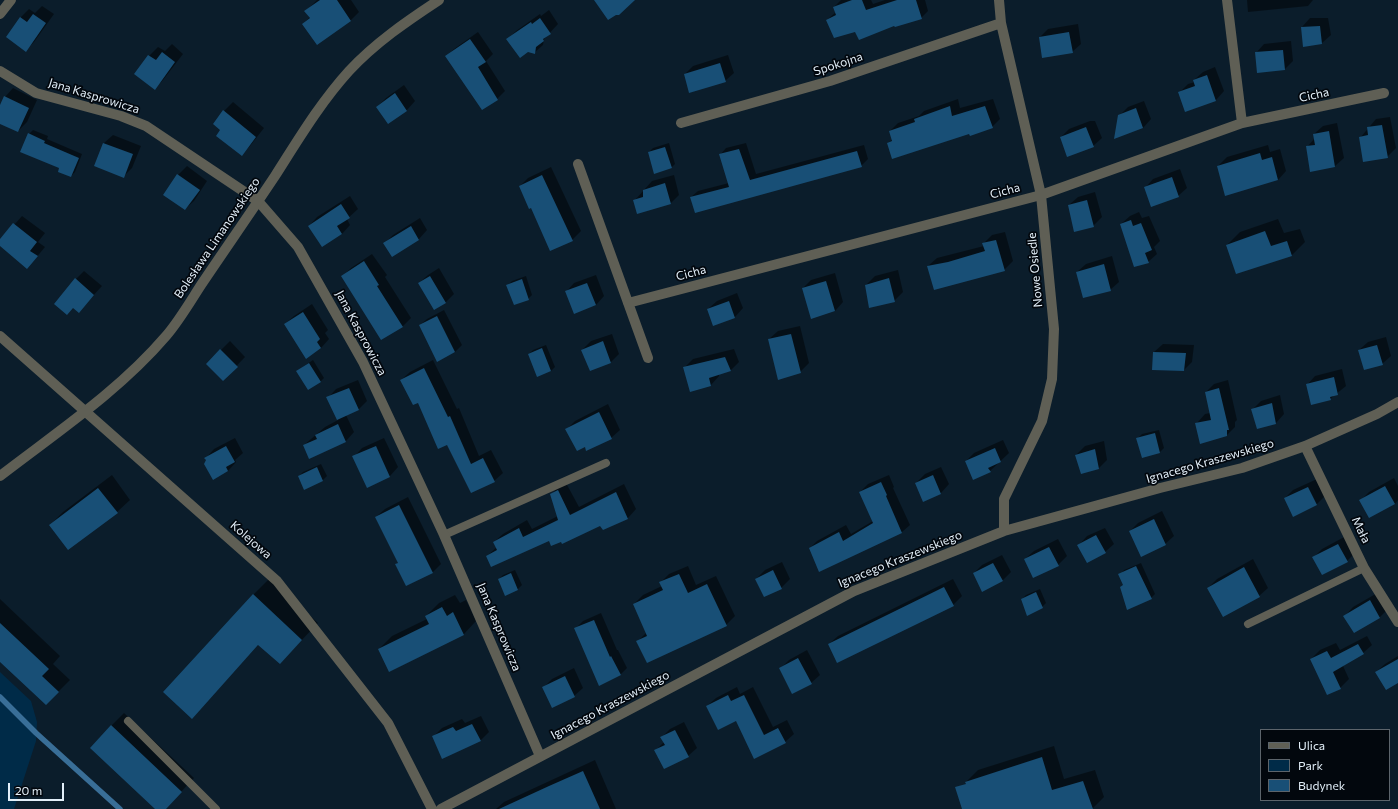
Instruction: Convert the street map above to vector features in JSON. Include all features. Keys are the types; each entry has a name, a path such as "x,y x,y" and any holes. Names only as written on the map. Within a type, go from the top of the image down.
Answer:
{"street":[{"path":"0,14 11,0"},
{"name":"Bolesława Limanowskiego","path":"0,476 110,390 143,361 167,335 258,201 307,125 349,72 402,25 439,0"},
{"name":"Nowe Osiedle","path":"999,0 1002,23 1041,195 1054,329 1052,379 1042,421 1004,499 1004,532"},
{"path":"1227,0 1242,123"},
{"name":"Spokojna","path":"681,123 830,81 1002,23"},
{"name":"Jana Kasprowicza","path":"0,71 36,93 120,116 146,126 258,201 298,247 363,362 444,535 540,756"},
{"name":"Cicha","path":"628,303 1041,195 1242,123 1384,93"},
{"path":"578,164 648,358"},
{"name":"Kolejowa","path":"0,336 277,580 388,723 432,809"},
{"name":"Ignacego Kraszewskiego","path":"441,809 854,591 1004,532 1153,490 1242,468 1305,446 1377,414 1398,402"},
{"name":"Mała","path":"1305,446 1364,568 1398,622"}],"lane":[{"path":"444,535 606,463"},
{"path":"1248,624 1364,568"},
{"path":"128,721 216,809"}],"green space":[{"path":"0,672 31,701 37,722 36,741 14,809 0,809"}],"building":[{"path":"320,0 337,0 351,21 317,45 302,24 310,18 304,11"},
{"path":"594,0 635,0 619,15 616,15 608,20"},
{"path":"852,0 862,0 866,10 897,0 916,0 922,19 895,27 894,26 859,40 855,32 834,38 826,20 836,15 833,7"},
{"path":"33,14 46,23 26,52 6,37 20,17 27,22"},
{"path":"540,18 551,34 543,39 544,41 536,47 535,54 528,52 520,58 506,39 531,22 532,24"},
{"path":"1320,26 1322,44 1303,47 1301,27"},
{"path":"1069,32 1073,53 1042,58 1039,37"},
{"path":"470,39 486,62 478,67 498,100 482,110 445,56"},
{"path":"1283,50 1285,70 1257,73 1255,52"},
{"path":"162,52 175,62 155,90 134,74 148,55 156,60"},
{"path":"720,63 726,82 689,93 684,74"},
{"path":"1207,75 1216,101 1185,112 1178,92 1195,86 1193,80"},
{"path":"395,93 407,111 388,124 376,107"},
{"path":"4,96 29,108 18,132 0,124 0,105"},
{"path":"950,106 952,116 985,106 993,128 970,136 969,134 892,159 887,143 892,141 889,131 915,122 914,119"},
{"path":"1136,108 1143,128 1114,139 1118,115"},
{"path":"223,110 256,137 242,156 216,136 220,130 213,124"},
{"path":"1382,125 1388,158 1363,162 1359,137 1368,135 1367,127"},
{"path":"1086,127 1094,147 1067,157 1060,137"},
{"path":"1329,131 1335,167 1310,172 1306,146 1315,145 1313,134"},
{"path":"28,133 45,141 44,143 79,158 71,177 58,172 59,168 20,152"},
{"path":"103,143 133,154 124,178 94,166"},
{"path":"665,147 672,168 654,174 648,152"},
{"path":"739,149 750,180 857,151 862,167 695,213 690,197 729,187 719,154"},
{"path":"1260,153 1262,160 1272,157 1278,180 1225,196 1217,166"},
{"path":"177,174 200,190 185,210 163,195"},
{"path":"542,175 573,241 550,251 531,208 529,209 519,186"},
{"path":"1172,177 1179,197 1151,207 1144,187"},
{"path":"665,183 671,204 637,214 633,200 643,197 643,190"},
{"path":"1087,200 1094,227 1074,232 1068,205"},
{"path":"341,204 350,218 337,226 342,234 322,247 308,226"},
{"path":"1131,220 1133,226 1141,223 1152,250 1145,253 1149,263 1134,267 1120,224"},
{"path":"13,223 37,242 30,251 38,256 27,269 0,246 0,239"},
{"path":"411,226 419,240 392,257 383,243"},
{"path":"1265,231 1271,246 1287,241 1292,256 1236,274 1226,245"},
{"path":"996,240 1005,271 934,290 927,266 948,262 985,251 982,243"},
{"path":"364,261 379,285 377,286 403,327 381,340 341,276"},
{"path":"1104,264 1111,291 1083,298 1076,272"},
{"path":"430,276 446,303 434,310 418,283"},
{"path":"75,278 94,295 79,313 73,308 67,315 54,304"},
{"path":"889,278 895,302 869,308 865,285"},
{"path":"522,279 529,300 514,305 506,285"},
{"path":"826,281 835,311 811,319 802,288"},
{"path":"587,283 596,305 574,314 565,291"},
{"path":"729,301 735,318 713,326 707,309"},
{"path":"303,312 320,339 317,342 321,348 306,359 284,324"},
{"path":"437,316 455,352 437,362 419,325"},
{"path":"791,334 801,373 778,380 768,339"},
{"path":"603,341 611,363 590,371 581,350"},
{"path":"1377,345 1383,365 1364,370 1358,350"},
{"path":"542,348 551,371 537,377 528,354"},
{"path":"220,349 238,367 223,381 206,364"},
{"path":"1153,352 1186,353 1184,371 1152,370"},
{"path":"725,357 731,371 709,378 711,386 690,392 683,367"},
{"path":"309,363 321,382 308,390 296,371"},
{"path":"424,368 448,417 450,416 471,464 483,458 495,482 471,493 447,445 438,449 418,403 413,405 400,380"},
{"path":"1334,377 1338,395 1330,397 1331,400 1311,405 1306,384"},
{"path":"349,388 359,410 337,420 326,397"},
{"path":"1219,388 1229,430 1227,430 1227,436 1200,444 1195,423 1211,420 1205,392"},
{"path":"1272,403 1276,424 1257,429 1251,409"},
{"path":"599,412 612,439 586,451 585,447 577,451 565,429"},
{"path":"338,424 346,442 309,459 303,445 317,439 315,435"},
{"path":"1155,433 1160,453 1142,458 1136,438"},
{"path":"226,446 235,462 226,467 228,471 213,480 204,464 206,460 204,458"},
{"path":"376,446 390,477 367,488 352,456"},
{"path":"995,448 1001,462 988,468 991,472 973,480 965,461"},
{"path":"1095,449 1099,469 1081,474 1075,455"},
{"path":"317,467 323,481 304,490 298,476"},
{"path":"933,475 941,494 923,502 915,483"},
{"path":"881,482 902,533 819,572 809,548 839,532 843,541 873,523 859,492"},
{"path":"1385,486 1395,504 1369,518 1359,500"},
{"path":"1308,487 1317,505 1293,517 1284,498"},
{"path":"98,488 118,513 68,550 49,525"},
{"path":"558,490 570,515 616,492 628,519 603,530 600,526 562,544 561,542 551,546 549,541 491,567 486,556 497,550 493,542 519,528 523,537 558,520 550,494"},
{"path":"399,505 433,573 406,586 395,564 398,563 375,517"},
{"path":"1154,519 1166,545 1141,557 1129,531"},
{"path":"1096,535 1106,553 1087,563 1077,545"},
{"path":"1338,544 1348,562 1322,575 1312,557"},
{"path":"1049,547 1059,566 1033,578 1024,559"},
{"path":"993,563 1003,581 982,592 973,573"},
{"path":"1136,566 1152,599 1127,610 1120,587 1123,585 1118,574"},
{"path":"1244,567 1260,597 1223,617 1207,588"},
{"path":"773,570 782,589 764,597 755,579"},
{"path":"511,573 518,590 505,596 498,579"},
{"path":"679,574 688,593 707,584 727,626 647,663 636,641 647,636 633,604 663,590 659,582"},
{"path":"944,587 954,606 837,663 828,644"},
{"path":"1036,592 1043,608 1027,616 1021,599"},
{"path":"253,594 302,640 280,664 258,645 192,719 163,692"},
{"path":"1370,600 1380,618 1354,633 1343,616"},
{"path":"442,607 447,616 453,612 464,635 389,672 378,649 429,624 425,616"},
{"path":"594,620 610,657 611,656 621,675 599,686 574,628"},
{"path":"0,623 49,669 42,676 59,692 46,705 0,662"},
{"path":"1358,644 1364,654 1333,672 1341,689 1327,695 1310,659 1327,651 1331,658"},
{"path":"798,658 812,684 792,694 779,668"},
{"path":"1398,659 1398,683 1386,690 1375,672"},
{"path":"565,676 575,697 552,708 542,687"},
{"path":"728,695 731,701 744,695 764,735 778,728 786,743 754,759 736,721 718,730 706,706"},
{"path":"472,724 481,741 442,759 432,736 453,727 456,731"},
{"path":"111,725 182,792 166,809 155,809 90,748"},
{"path":"675,730 689,757 664,769 654,750 665,745 660,737"},
{"path":"1042,757 1052,790 1083,781 1093,809 962,809 955,787 966,784 965,782"},
{"path":"583,771 600,809 499,809 549,786"}],"waterway":[{"path":"0,697 36,733 120,809"}]}
